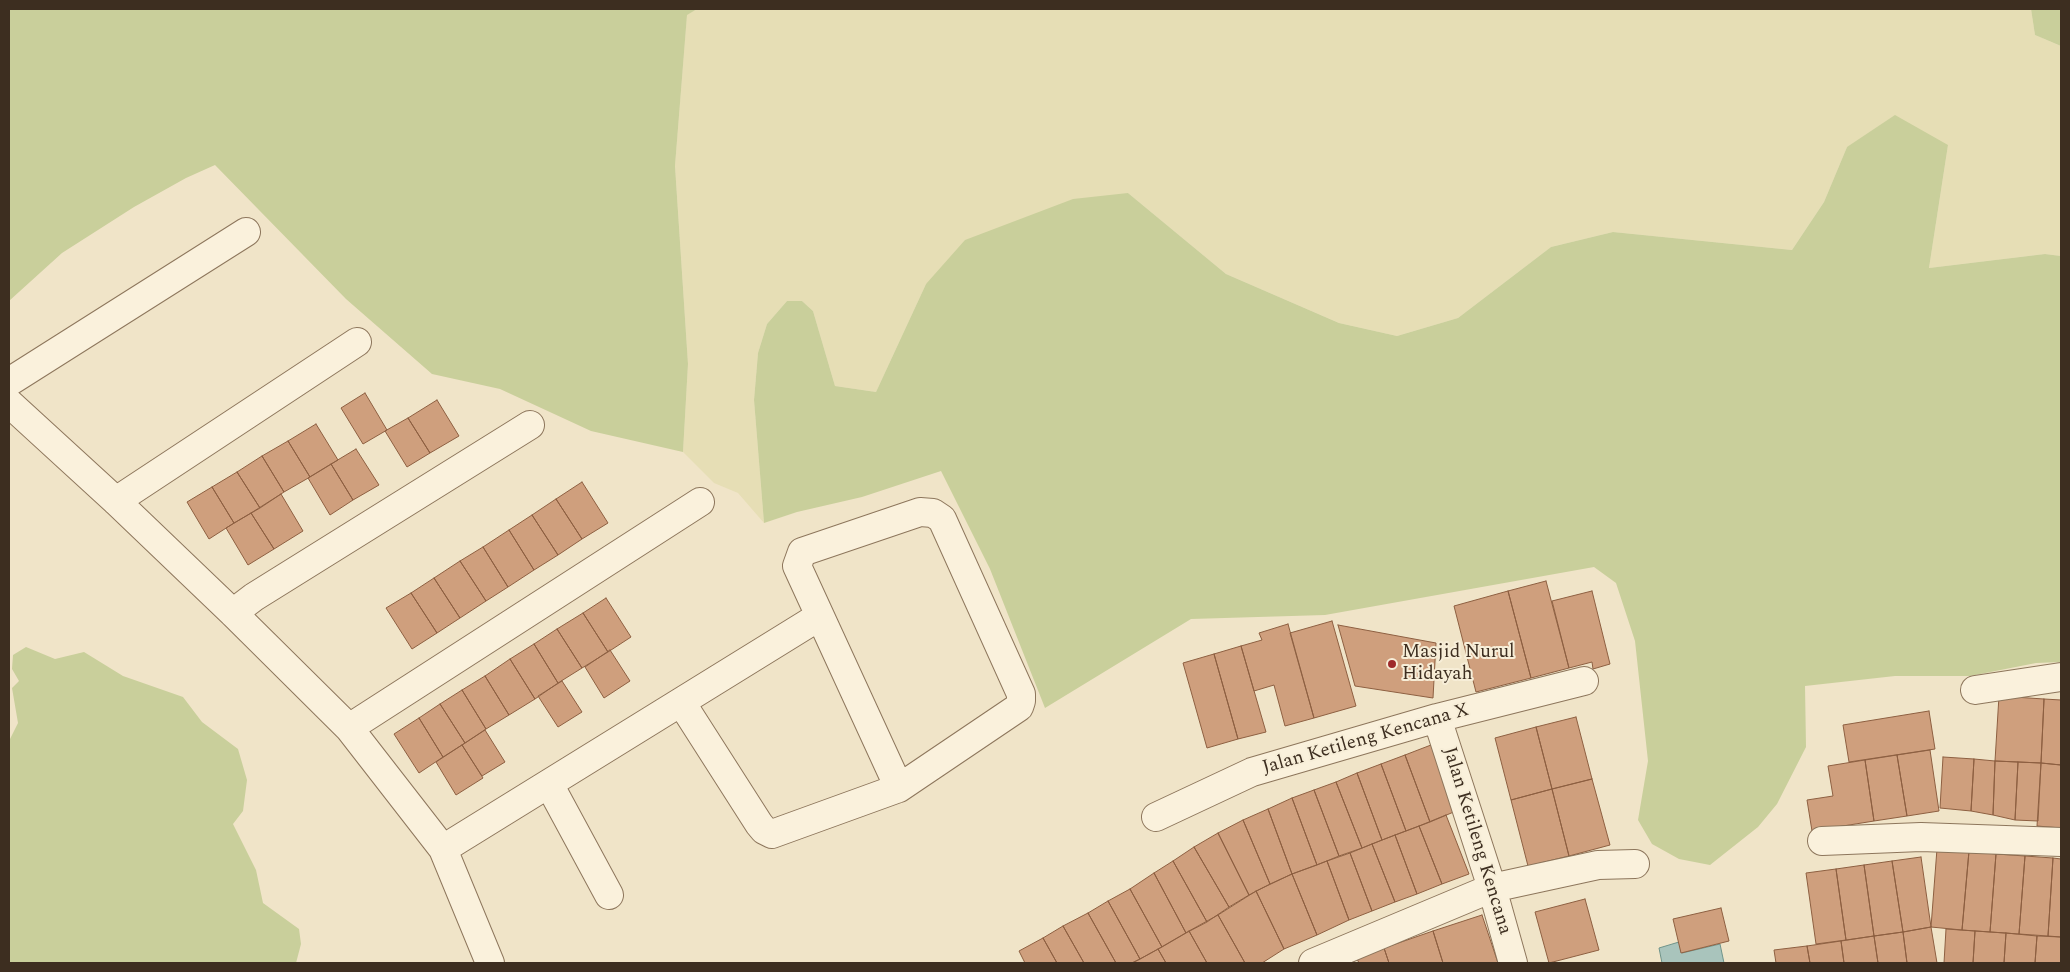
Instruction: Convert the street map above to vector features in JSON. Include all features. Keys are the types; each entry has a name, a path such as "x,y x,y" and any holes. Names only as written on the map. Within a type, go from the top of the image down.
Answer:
{"street":[{"path":"9,382 246,232"},
{"path":"116,501 357,342"},
{"path":"9,403 116,501 233,613 348,728 444,849 490,963"},
{"path":"233,613 254,597 530,425"},
{"path":"348,728 700,502"},
{"path":"681,702 764,830 772,834 899,788 1019,707 1021,694 942,519 933,513 920,512 802,552 797,566 899,788"},
{"path":"444,849 820,616"},
{"path":"1975,690 2061,677"},
{"name":"Jalan Ketileng Kencana X","path":"1156,817 1252,772 1437,718 1584,681"},
{"name":"Jalan Ketileng Kencana","path":"1437,718 1492,888 1513,963"},
{"path":"549,784 609,895"},
{"path":"1822,841 1921,837 2061,842"},
{"path":"1313,963 1492,888 1598,865 1635,864"}],"shaded area":[{"path":"697,9 2031,9 2035,35 2061,46 2061,256 2045,254 1929,268 1948,145 1847,147 1824,202 1792,250 1613,232 1551,247 1458,318 1397,336 1339,323 1226,274 1128,193 926,284 876,392 835,386 813,311 802,301 787,301 767,324 758,353 754,400 764,523 738,493 714,483 683,452 688,364 675,166 687,14"}],"green space":[{"path":"9,9 697,9 687,15 675,166 688,364 683,452 591,431 500,389 432,374 346,299 215,165 186,178 134,207 62,253 9,301"},
{"path":"2031,9 2061,9 2061,46 2035,35"},
{"path":"1895,115 1948,145 1929,268 2045,254 2061,256 2061,662 2036,663 1970,676 1895,676 1805,686 1806,747 1777,804 1758,827 1710,865 1679,859 1652,844 1638,820 1648,761 1635,641 1616,583 1594,567 1325,615 1191,619 1045,708 990,569 941,471 862,497 797,512 764,523 754,400 758,353 767,324 787,301 802,301 813,311 835,386 876,392 926,284 965,240 1073,199 1128,193 1226,274 1339,323 1397,336 1458,318 1551,247 1613,232 1792,250 1824,202 1847,147"},
{"path":"26,647 55,659 84,652 123,676 183,697 202,722 238,749 247,780 243,811 233,824 256,870 263,903 299,929 301,944 296,963 9,963 9,741 18,723 12,688 19,681 12,669 13,655"}],"water":[{"path":"1679,942 1682,953 1720,944 1724,963 1662,963 1659,948"}],"building":[{"path":"365,393 387,430 363,444 341,408"},
{"path":"437,400 459,436 430,453 408,418"},
{"path":"408,418 430,453 407,467 385,431"},
{"path":"316,424 338,460 310,477 288,441"},
{"path":"288,441 310,477 284,492 262,456"},
{"path":"356,449 379,485 353,500 331,464"},
{"path":"262,456 284,492 260,508 237,472"},
{"path":"331,464 353,500 330,515 308,478"},
{"path":"237,472 260,508 234,523 212,487"},
{"path":"582,482 608,523 582,539 556,499"},
{"path":"212,487 234,523 209,539 187,502"},
{"path":"281,494 303,531 274,549 251,513"},
{"path":"556,499 582,539 558,555 532,515"},
{"path":"251,513 274,549 248,565 226,528"},
{"path":"532,515 558,555 534,570 509,530"},
{"path":"509,530 534,570 508,587 483,547"},
{"path":"483,547 508,587 486,601 460,561"},
{"path":"460,561 486,601 460,618 434,578"},
{"path":"434,578 460,618 437,633 411,593"},
{"path":"1546,581 1569,668 1531,678 1508,591"},
{"path":"1508,591 1531,678 1476,692 1454,606"},
{"path":"1592,591 1610,664 1593,669 1592,662 1569,668 1552,601"},
{"path":"411,593 437,633 412,649 386,608"},
{"path":"606,598 631,637 608,652 583,613"},
{"path":"583,613 608,652 582,668 557,629"},
{"path":"1332,621 1356,706 1314,718 1290,633"},
{"path":"1288,624 1314,718 1285,726 1274,685 1254,691 1241,646 1262,640 1259,633"},
{"name":"Masjid Nurul Hidayah","path":"1338,625 1436,643 1433,698 1355,686"},
{"path":"557,629 582,668 558,683 534,644"},
{"path":"534,644 558,683 535,699 510,659"},
{"path":"1241,646 1266,732 1238,739 1214,654"},
{"path":"610,650 630,681 604,698 585,667"},
{"path":"1214,654 1238,739 1207,748 1183,663"},
{"path":"510,659 535,699 509,715 485,676"},
{"path":"485,676 509,715 486,729 462,690"},
{"path":"562,681 582,712 558,727 538,696"},
{"path":"462,690 486,729 465,743 440,704"},
{"path":"1999,696 2044,699 2041,763 1995,761"},
{"path":"2044,699 2061,700 2061,765 2041,763"},
{"path":"440,704 465,743 443,757 419,718"},
{"path":"1929,711 1935,749 1849,762 1843,725"},
{"path":"1576,717 1592,779 1552,789 1536,727"},
{"path":"419,718 443,757 419,773 394,734"},
{"path":"1536,727 1552,789 1511,800 1495,738"},
{"path":"485,730 505,762 482,776 462,745"},
{"path":"462,745 483,778 456,795 436,762"},
{"path":"1431,745 1456,811 1430,822 1405,755"},
{"path":"1930,750 1939,811 1907,816 1897,755"},
{"path":"1405,755 1430,822 1406,831 1381,764"},
{"path":"1897,755 1907,816 1874,821 1865,760"},
{"path":"1943,757 1974,759 1971,811 1940,808"},
{"path":"1974,759 1995,761 1993,815 1971,811"},
{"path":"1865,760 1874,821 1812,831 1807,800 1833,796 1828,766"},
{"path":"1995,761 2018,762 2015,820 1993,815"},
{"path":"2018,762 2041,763 2038,821 2015,820"},
{"path":"2041,763 2061,765 2061,828 2037,826"},
{"path":"1381,764 1406,831 1382,840 1357,773"},
{"path":"1357,773 1382,840 1362,848 1336,782"},
{"path":"1592,779 1610,845 1569,856 1552,789"},
{"path":"1336,782 1362,848 1339,856 1314,790"},
{"path":"1552,789 1569,856 1528,866 1511,800"},
{"path":"1314,790 1339,856 1317,865 1292,798"},
{"path":"1292,798 1317,865 1292,874 1268,809"},
{"path":"1268,809 1292,874 1270,884 1243,820"},
{"path":"1446,815 1469,874 1442,884 1419,826"},
{"path":"1243,820 1270,884 1249,895 1218,833"},
{"path":"1419,826 1442,884 1417,894 1395,835"},
{"path":"1218,833 1249,895 1229,907 1194,847"},
{"path":"1395,835 1417,894 1395,902 1372,844"},
{"path":"1372,844 1395,902 1372,911 1350,853"},
{"path":"1194,847 1229,907 1207,922 1173,861"},
{"path":"1937,849 1969,851 1962,930 1931,927"},
{"path":"1969,851 1996,854 1990,932 1962,930"},
{"path":"1350,853 1372,911 1349,920 1327,861"},
{"path":"1996,854 2025,856 2019,934 1990,932"},
{"path":"2025,856 2053,858 2048,936 2019,934"},
{"path":"1921,857 1931,927 1903,932 1892,861"},
{"path":"2053,858 2061,859 2061,937 2048,936"},
{"path":"1173,861 1207,922 1186,933 1154,873"},
{"path":"1327,861 1349,920 1317,935 1292,874"},
{"path":"1892,861 1903,932 1874,936 1864,865"},
{"path":"1864,865 1874,936 1846,940 1836,869"},
{"path":"1836,869 1846,940 1816,944 1806,873"},
{"path":"1154,873 1186,933 1162,947 1130,889"},
{"path":"1292,874 1317,935 1284,949 1256,891"},
{"path":"1130,889 1162,947 1140,959 1108,901"},
{"path":"1256,891 1284,949 1262,963 1245,963 1218,915"},
{"path":"1585,899 1599,950 1549,963 1535,912"},
{"path":"1108,901 1140,959 1132,963 1116,963 1088,913"},
{"path":"1721,908 1729,941 1681,953 1673,919"},
{"path":"1088,913 1116,963 1084,963 1063,926"},
{"path":"1218,915 1245,963 1207,963 1189,931"},
{"path":"1482,915 1498,963 1443,963 1433,931"},
{"path":"1063,926 1084,963 1057,963 1043,938"},
{"path":"1931,927 1937,963 1907,963 1903,932"},
{"path":"1946,929 1975,931 1973,963 1944,963"},
{"path":"1189,931 1207,963 1166,963 1158,949"},
{"path":"1433,931 1443,963 1389,963 1384,948"},
{"path":"1975,931 2006,933 2004,963 1973,963"},
{"path":"1903,932 1907,963 1878,963 1874,936"},
{"path":"2006,933 2037,936 2035,963 2004,963"},
{"path":"1874,936 1878,963 1844,963 1841,941"},
{"path":"2037,936 2061,937 2061,963 2035,963"},
{"path":"1043,938 1057,963 1025,963 1019,951"},
{"path":"1841,941 1844,963 1810,963 1807,946"},
{"path":"1807,946 1810,963 1776,963 1774,950"},
{"path":"1384,948 1389,963 1359,963 1357,959"},
{"path":"1158,949 1166,963 1132,963 1140,959"}],"place":[{"name":"Masjid Nurul Hidayah","path":"1392,664"}]}
